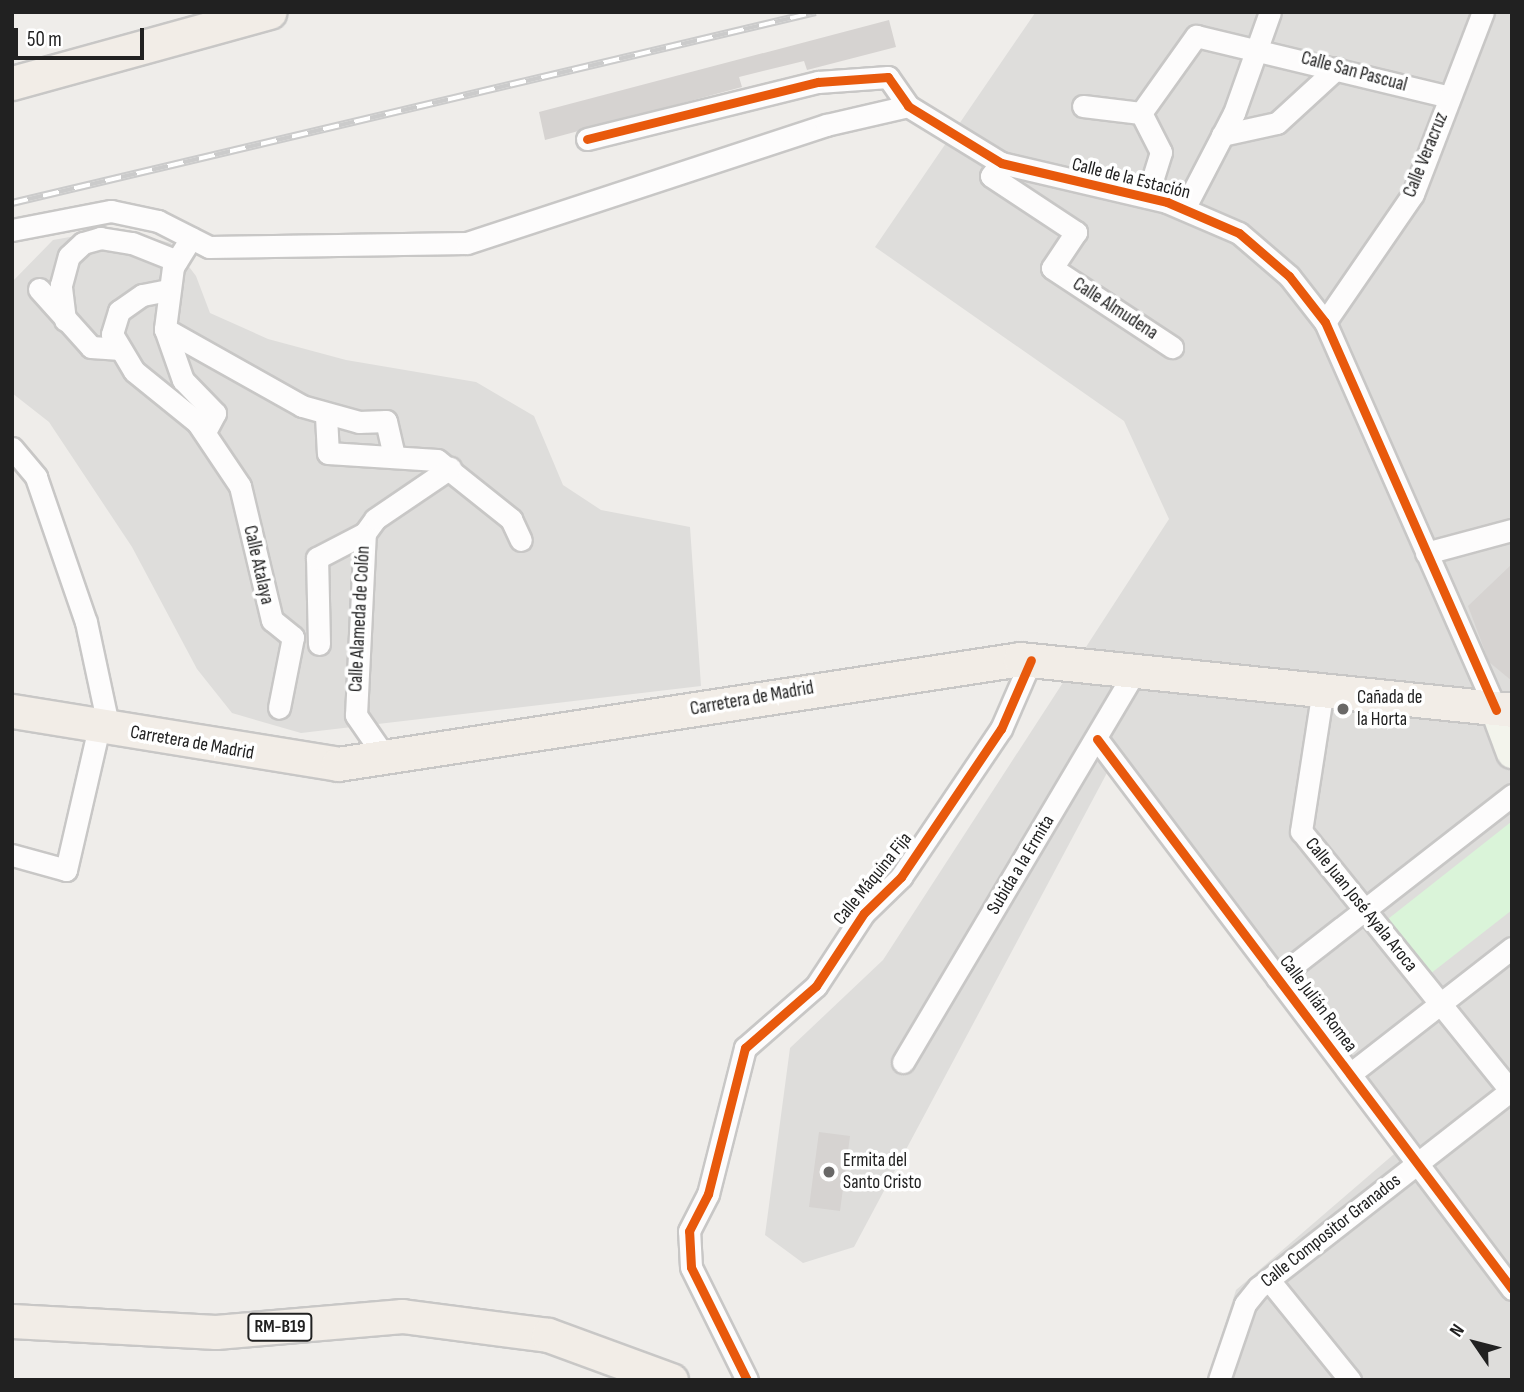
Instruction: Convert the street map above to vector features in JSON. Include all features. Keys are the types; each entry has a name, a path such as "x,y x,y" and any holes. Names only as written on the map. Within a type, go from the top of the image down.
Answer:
{"main road":[{"path":"12,83 270,12"},
{"name":"Carretera de Madrid","path":"12,711 338,765 387,760 962,663 1031,660 1138,667 1504,710"},
{"path":"1504,710 1512,753"},
{"name":"RM-B19","path":"12,1321 216,1332 402,1315 548,1335 671,1380"}],"street":[{"path":"1184,209 1223,135 1270,12"},
{"name":"Calle Veracruz","path":"1325,322 1413,194 1479,13"},
{"path":"1083,106 1141,113 1196,36 1258,46"},
{"name":"Calle San Pascual","path":"1258,46 1450,97"},
{"path":"1223,135 1277,123 1338,68"},
{"name":"Calle de la Estación","path":"587,139 818,82 888,77 908,107 1001,163 1147,197 1184,209 1255,245 1325,322 1426,553 1504,710"},
{"path":"12,230 111,211 158,221 209,247 467,243 826,125 908,107"},
{"name":"Calle de la Estación","path":"1141,113 1161,152 1147,197"},
{"name":"Calle Almudena","path":"1001,163 991,176 1076,232 1052,268 1171,346"},
{"path":"39,289 91,347 117,349 201,427 215,413 183,380 165,330 168,290 177,261 191,237"},
{"path":"65,320 61,285 69,256 83,243 100,238 132,243 177,261"},
{"path":"117,349 113,322 119,311 142,295 168,290"},
{"path":"165,330 327,416 386,421 394,456"},
{"path":"327,416 328,453 437,460 511,519 521,540"},
{"name":"Calle Atalaya","path":"201,427 240,486 272,620 293,637 279,708"},
{"path":"12,448 36,477 86,622 104,728 66,870 12,855"},
{"name":"Calle Alameda de Colón","path":"387,760 356,715 365,533 374,519 450,468"},
{"path":"1426,553 1512,530"},
{"path":"319,644 317,558 365,533"},
{"name":"Calle Máquina Fija","path":"747,1380 691,1267 689,1231 708,1194 746,1048 816,986 864,913 901,877 1001,729 1031,660"},
{"name":"Subida a la Ermita","path":"903,1062 1138,667"},
{"name":"Calle Juan José Ayala Aroca","path":"1322,689 1301,831 1511,1090"},
{"name":"Calle Julián Romea","path":"1097,739 1512,1289"},
{"path":"1277,978 1512,795"},
{"path":"1350,1074 1512,948"},
{"name":"Calle Compositor Granados","path":"1219,1380 1245,1304 1269,1280 1511,1090"},
{"path":"1269,1280 1350,1380"}],"shaded area":[{"path":"1512,12 1512,1380 1207,1380 1236,1290 1401,1148 1108,771 854,1247 803,1263 765,1235 790,1048 883,960 1169,519 1124,421 875,247 1035,13"},
{"path":"115,229 171,243 196,276 210,313 268,339 346,360 476,382 534,416 563,485 601,510 690,527 701,686 301,733 232,713 197,669 132,547 49,422 12,393 12,282 53,240"}],"green space":[{"path":"1511,822 1512,910 1430,974 1388,919"}],"building":[{"path":"889,20 896,47 807,70 804,61 739,77 742,87 545,140 539,112"},
{"path":"1512,564 1512,681 1489,662 1468,606"},
{"name":"Ermita del Santo Cristo","path":"819,1132 850,1136 840,1211 809,1207"}],"railway":[{"path":"12,203 816,12"}],"cycle path":[{"path":"587,139 818,82 888,77 908,106 1001,163 1167,202 1239,233 1289,276 1325,322 1496,710"},
{"path":"747,1380 691,1267 689,1231 708,1194 745,1048 816,986 864,913 901,877 1001,729 1031,660"},
{"path":"1097,739 1512,1289"}],"place":[{"name":"Cañada de la Horta","path":"1343,709"},
{"name":"Ermita del Santo Cristo","path":"829,1172"}]}
